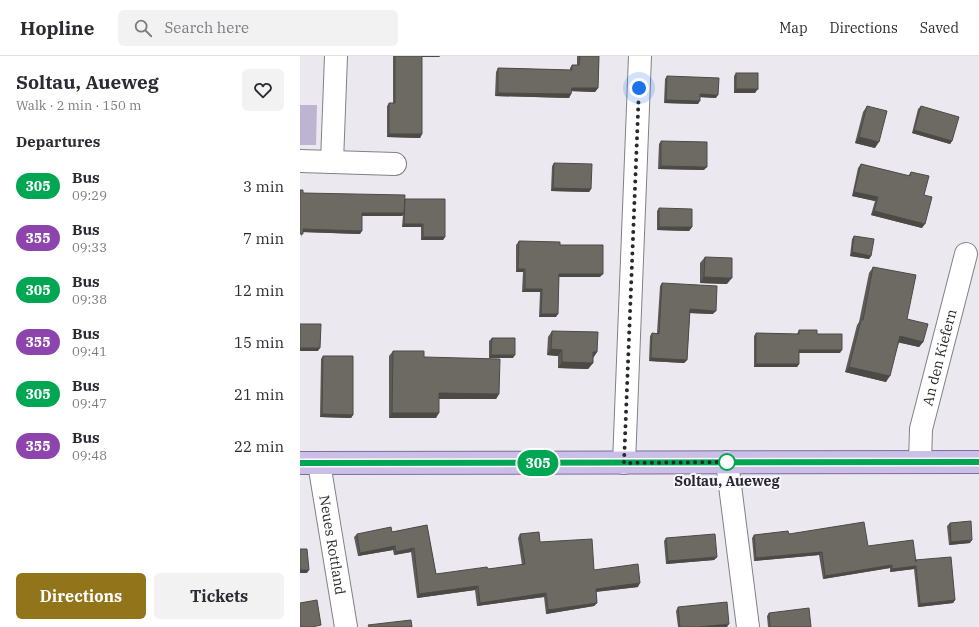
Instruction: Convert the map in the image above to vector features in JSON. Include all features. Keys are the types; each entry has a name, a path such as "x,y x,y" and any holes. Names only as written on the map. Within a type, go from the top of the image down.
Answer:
{"main road":[{"path":"310,463 979,462"}],"street":[{"path":"332,162 336,56"},
{"path":"624,463 640,56"},
{"path":"300,161 395,164"},
{"name":"An den Kiefern","path":"920,462 921,429 966,254"},
{"path":"727,462 748,627"},
{"name":"Neues Rottland","path":"310,463 346,627"}],"shaded area":[{"path":"300,105 317,105 316,145 300,145"}],"building":[{"path":"395,56 422,56 422,134 389,134 389,103 395,103"},
{"path":"580,56 599,56 598,88 572,88 571,94 498,93 498,68 572,70 572,65 579,65"},
{"path":"736,73 758,73 758,89 736,89"},
{"path":"667,76 719,78 718,95 700,94 700,101 666,100"},
{"path":"867,106 887,111 879,142 859,137"},
{"path":"921,106 959,117 952,141 914,130"},
{"path":"661,141 707,142 707,167 661,166"},
{"path":"554,163 592,164 591,189 553,188"},
{"path":"861,164 910,176 911,172 929,176 924,195 932,197 925,224 874,211 878,197 854,192"},
{"path":"300,190 303,190 303,193 405,195 404,213 362,213 362,231 303,229 303,234 300,234"},
{"path":"405,199 445,199 445,237 423,237 423,224 404,224"},
{"path":"659,208 692,209 692,227 659,227"},
{"path":"854,236 874,239 871,256 852,252"},
{"path":"519,241 560,242 560,245 603,245 603,274 559,274 558,314 541,314 542,289 525,289 525,269 518,269"},
{"path":"705,257 732,258 732,278 704,277"},
{"path":"873,267 916,275 907,319 928,324 923,342 900,336 890,376 849,367 861,320 863,320"},
{"path":"662,283 717,286 716,311 690,309 687,360 651,358 652,333 659,334"},
{"path":"300,324 321,324 320,348 300,348"},
{"path":"799,330 817,330 817,334 842,334 842,350 799,350 799,364 756,364 756,333 799,334"},
{"path":"552,331 598,332 597,352 593,352 593,363 562,362 562,350 551,349"},
{"path":"492,338 515,338 515,355 491,355"},
{"path":"393,351 424,351 424,357 500,359 499,394 439,393 439,413 392,413"},
{"path":"323,356 353,356 353,415 322,414"},
{"path":"971,521 972,540 951,542 950,523"},
{"path":"864,522 868,546 913,540 916,560 951,557 955,600 920,604 916,566 892,569 892,565 825,576 822,552 756,558 754,535 788,531 789,534"},
{"path":"427,525 436,574 487,567 488,569 525,564 520,534 539,532 540,542 592,539 594,570 638,564 640,583 596,589 597,603 548,610 546,593 480,603 478,586 419,594 414,548 396,552 395,546 360,553 357,534 391,527 392,532"},
{"path":"715,534 717,557 668,561 666,538"},
{"path":"300,549 307,549 309,570 300,570"},
{"path":"317,600 321,625 300,627 300,603"},
{"path":"727,602 729,624 700,627 680,627 678,607"},
{"path":"809,608 811,627 770,627 769,613"},
{"path":"411,620 412,627 369,627 368,625"}],"bus line":[{"name":"305","path":"300,463 979,462"}],"place":[{"name":"Soltau, Aueweg","path":"727,462"}],"route":[{"path":"639,88 624,463 727,462"}]}
